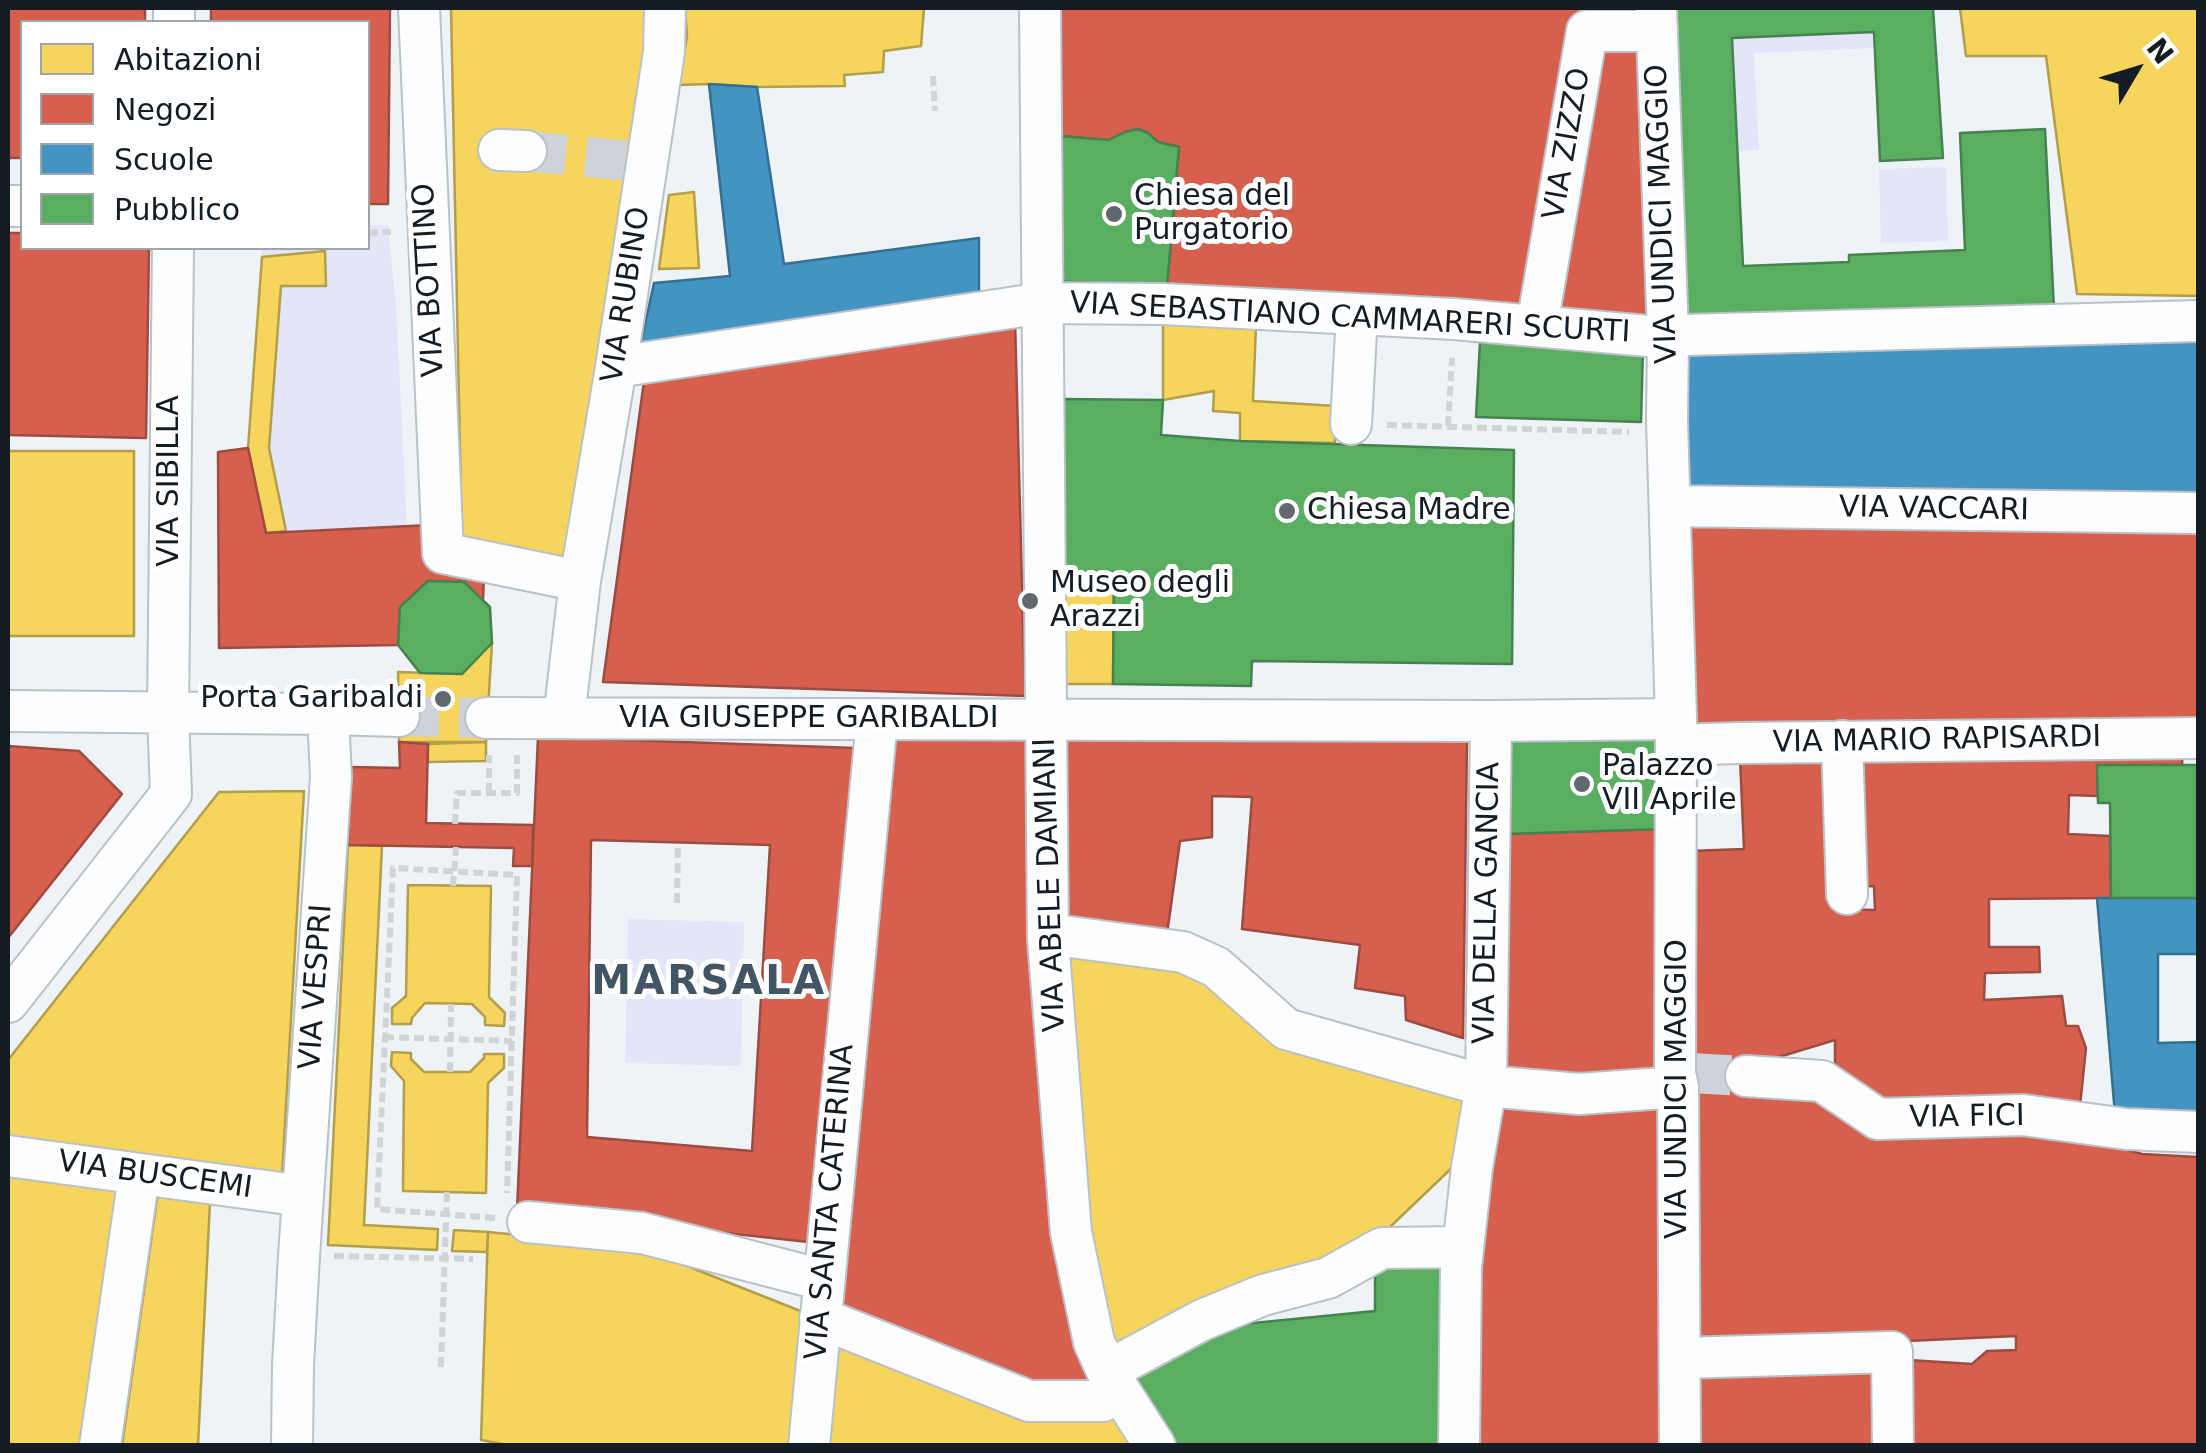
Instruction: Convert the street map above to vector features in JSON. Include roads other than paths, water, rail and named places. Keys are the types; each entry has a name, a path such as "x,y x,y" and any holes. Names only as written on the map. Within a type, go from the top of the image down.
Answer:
{"street":[{"name":"VIA BOTTINO","path":"420,8 443,552 580,580"},
{"name":"VIA RUBINO","path":"564,718 580,580 616,367 639,163 664,52 664,8"},
{"name":"VIA ABELE DAMIANI","path":"1040,8 1048,939 1071,1232 1094,1342 1113,1381 1156,1446"},
{"name":"VIA ZIZZO","path":"1536,326 1587,31 1656,20"},
{"name":"VIA UNDICI MAGGIO","path":"1656,20 1668,335 1682,1078 1680,1446"},
{"name":"VIA SIBILLA","path":"8,1002 171,794 168,714 173,250"},
{"name":"VIA SEBASTIANO CAMMARERI SCURTI","path":"616,367 1043,304 1163,304 1454,319 1648,336 2198,322"},
{"path":"1351,424 1357,314"},
{"name":"VIA VACCARI","path":"1670,506 2198,513"},
{"path":"8,712 399,716"},
{"name":"VIA VESPRI","path":"292,1446 302,1196 331,777 328,714"},
{"name":"VIA GIUSEPPE GARIBALDI","path":"488,732 564,718 1492,721"},
{"name":"VIA SANTA CATERINA","path":"808,1446 878,719"},
{"name":"VIA MARIO RAPISARDI","path":"1492,721 1842,742 2198,738"},
{"name":"VIA DELLA GANCIA","path":"1459,1446 1461,1267 1486,1086 1492,721"},
{"path":"1842,742 1847,894"},
{"path":"1048,939 1063,936 1183,952 1216,966 1286,1030 1486,1086 1579,1094 1682,1078"},
{"name":"VIA FICI","path":"1746,1076 1822,1082 1878,1120 2023,1116 2126,1130 2198,1132"},
{"name":"VIA BUSCEMI","path":"8,1156 302,1196"},
{"path":"100,1446 139,1175"},
{"path":"514,1214 642,1233 821,1299 1029,1401 1102,1401 1113,1381 1202,1320 1263,1295 1328,1278 1382,1248 1463,1246"},
{"path":"1680,1358 1892,1352 1893,1446"}],"tunnel":[{"path":"526,151 630,161"},
{"path":"399,716 486,718"},
{"path":"1691,1073 1746,1076"}],"place":[{"name":"Chiesa del Purgatorio","path":"1114,214"},
{"name":"Chiesa Madre","path":"1287,511"},
{"name":"Museo degli Arazzi","path":"1030,601"},
{"name":"Porta Garibaldi","path":"443,699"},
{"name":"Palazzo VII Aprile","path":"1582,784"}],"district":[{"name":"MARSALA","path":"709,984"}]}
